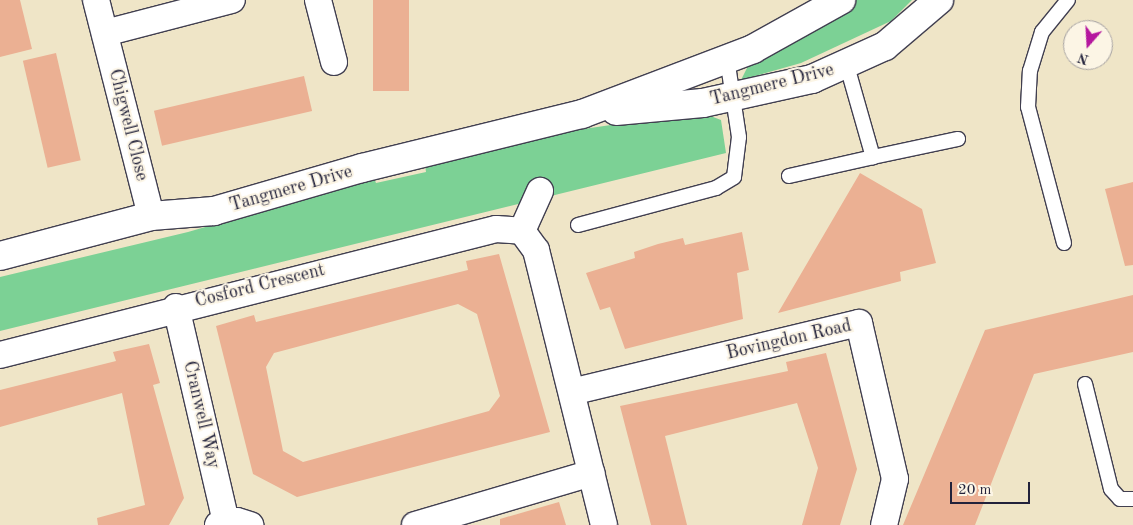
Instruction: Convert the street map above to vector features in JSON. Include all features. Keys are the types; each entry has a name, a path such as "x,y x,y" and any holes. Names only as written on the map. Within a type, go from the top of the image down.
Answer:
{"street":[{"name":"Chigwell Close","path":"96,0 151,216"},
{"path":"105,34 232,0"},
{"path":"318,0 334,62"},
{"name":"Tangmere Drive","path":"0,256 151,216 214,211 362,168 582,114 727,59 806,22 841,0"},
{"name":"Tangmere Drive","path":"582,114 733,96 812,79 847,66 886,46 940,0"},
{"path":"540,191 522,231 536,250 575,391 604,525"},
{"name":"Cosford Crescent","path":"0,355 176,307 496,229 522,231"},
{"name":"Cranwell Way","path":"176,307 231,524"},
{"name":"Bovingdon Road","path":"575,391 859,323 895,479 884,525"},
{"path":"415,525 592,474"}],"lane":[{"path":"1064,243 1028,107 1030,71 1042,32 1068,0"},
{"path":"578,225 716,188 734,177 739,137 727,59"},
{"path":"847,66 873,157"},
{"path":"789,176 958,139"},
{"path":"1085,384 1111,489 1120,499 1133,499"}],"green space":[{"path":"853,0 912,0 891,21 801,63 741,80 752,58"},
{"path":"700,112 721,120 726,153 0,331 0,277 188,232 374,178 376,183 426,172 425,165 556,133"}],"building":[{"path":"0,0 20,0 32,49 0,57"},
{"path":"373,0 409,0 409,91 373,91"},
{"path":"56,53 81,160 48,168 23,61"},
{"path":"304,76 312,111 162,146 154,111"},
{"path":"860,173 922,209 936,263 900,272 901,281 778,313"},
{"path":"1133,182 1133,265 1125,266 1105,189"},
{"path":"742,232 749,270 737,273 743,319 625,349 610,307 600,310 586,273 635,258 634,252 658,244 683,238 685,245"},
{"path":"499,254 550,432 297,497 253,474 216,326 254,315 256,322 468,270 466,261","holes":["458,304 477,314 500,396 489,411 303,462 283,451 266,367 274,353"]},
{"path":"1133,295 1133,352 1034,374 975,525 903,525 985,330"},
{"path":"149,344 160,383 153,385 184,498 169,525 98,525 97,518 145,505 122,393 0,427 0,390 116,361 113,352"},
{"path":"826,353 857,469 840,525 802,525 818,468 797,403 665,436 687,525 651,525 620,406 788,371 786,362"},
{"path":"559,502 566,525 500,525 500,519"}]}
